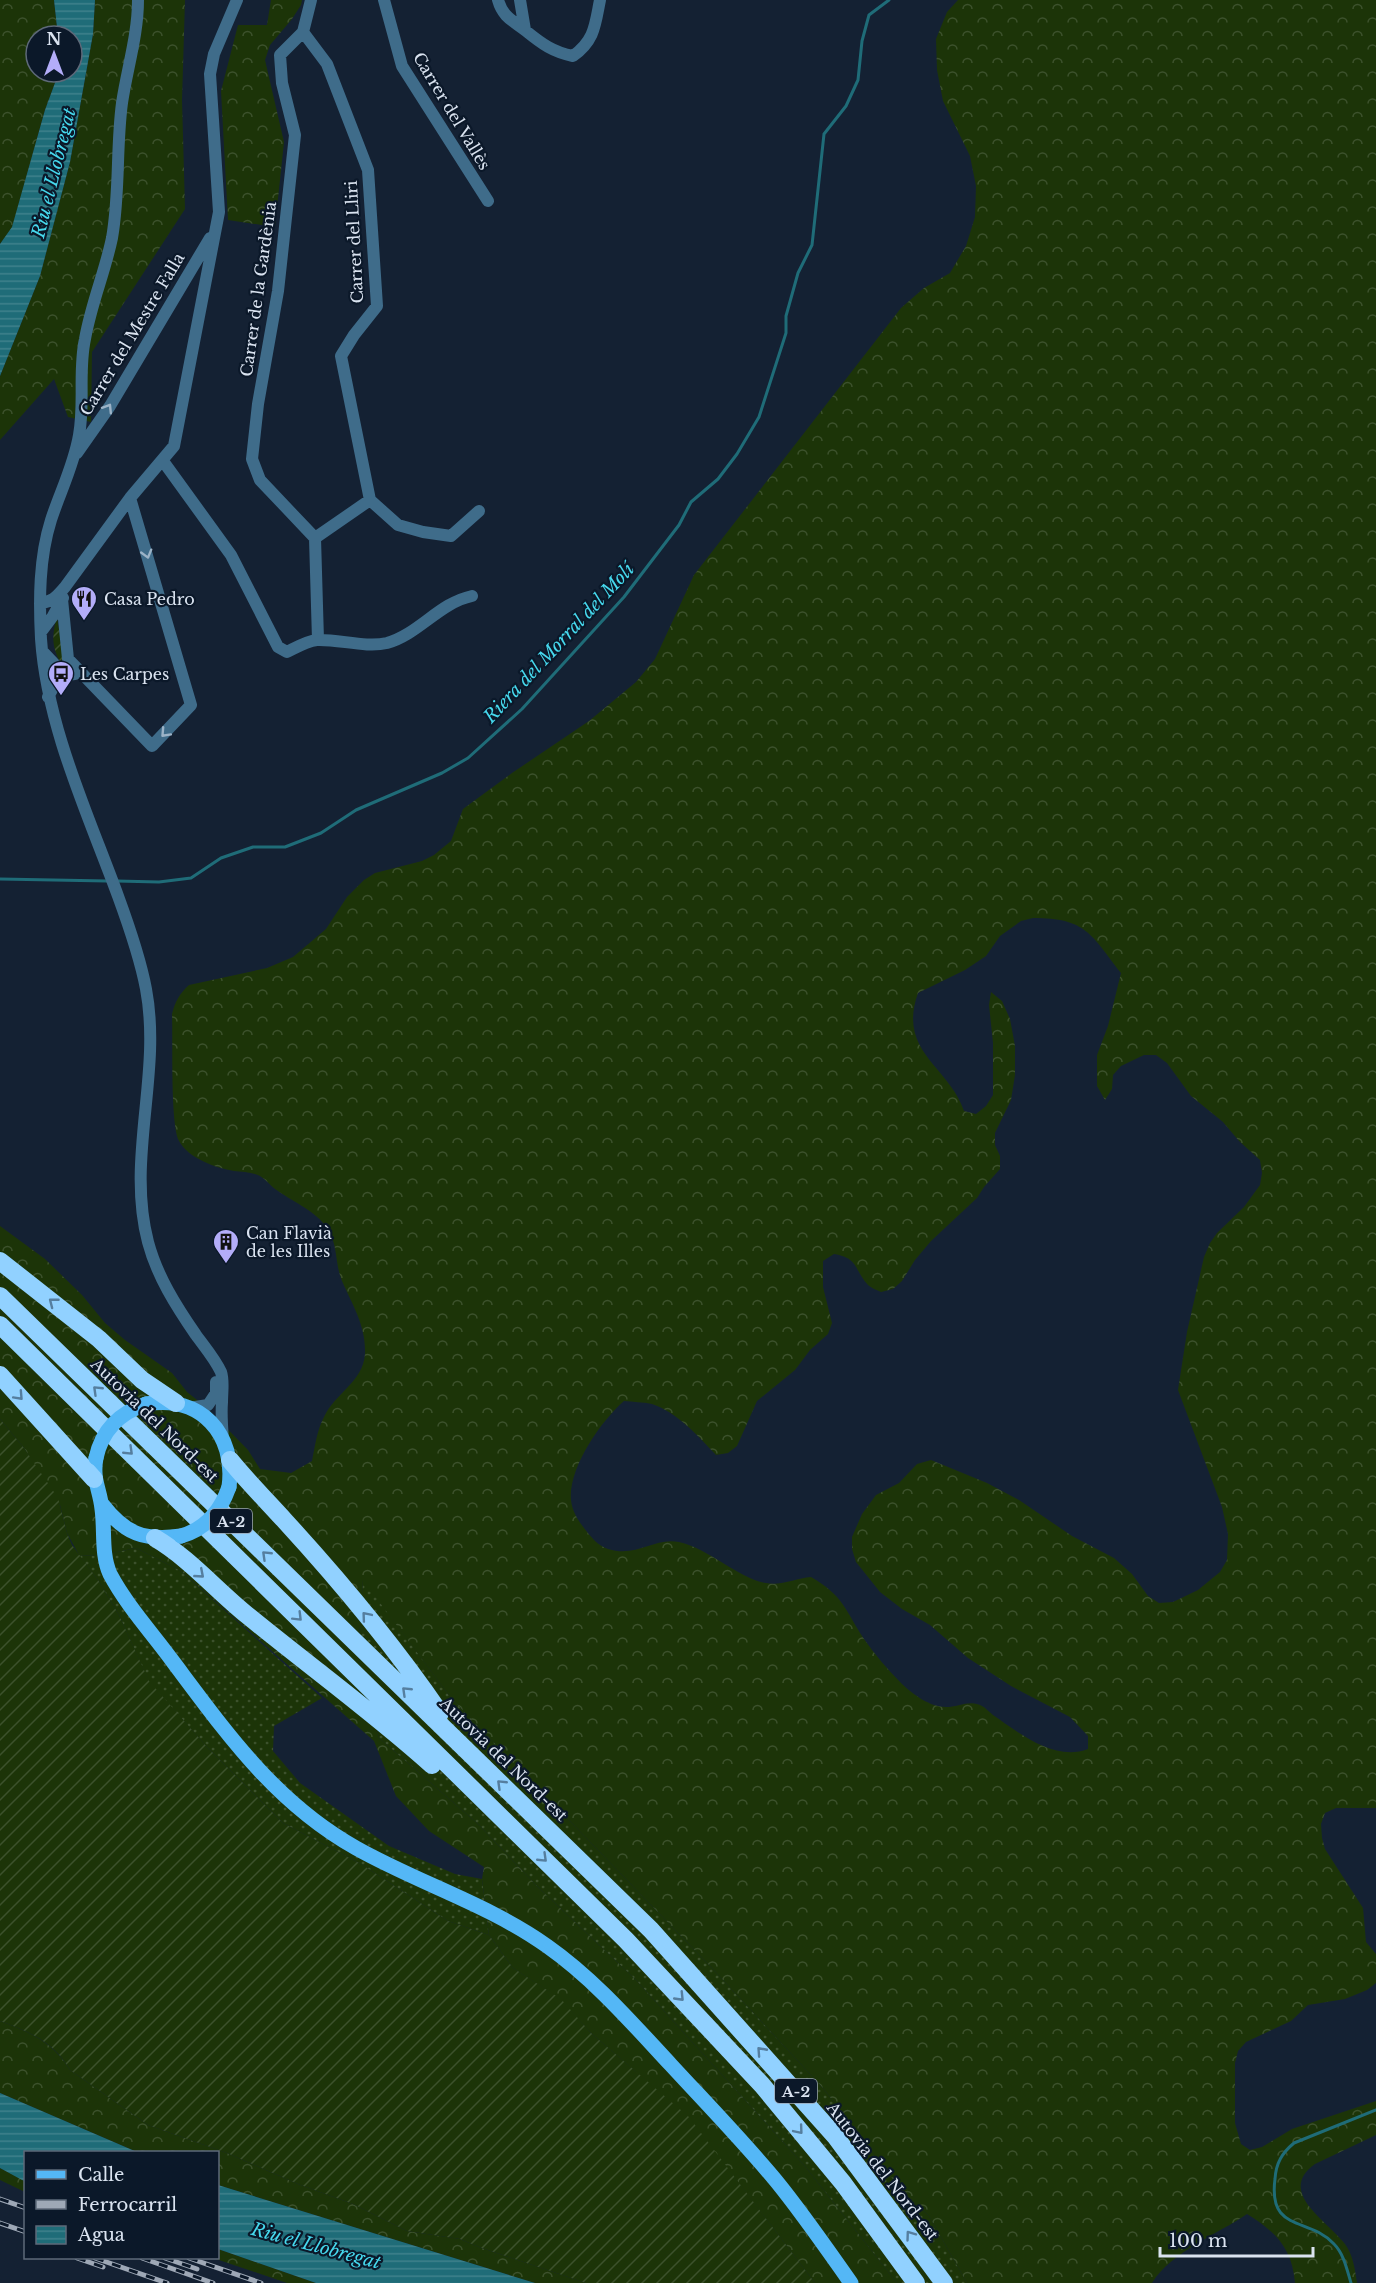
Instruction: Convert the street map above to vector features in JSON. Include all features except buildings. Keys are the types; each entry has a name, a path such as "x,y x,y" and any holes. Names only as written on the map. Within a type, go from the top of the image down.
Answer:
{"highway":[{"path":"0,1261 99,1339 142,1380 183,1406"},
{"name":"Autovia del Nord-est","path":"0,1296 645,1924 749,2037 835,2136 944,2283"},
{"name":"A-2","path":"0,1325 619,1933 743,2064 843,2183 916,2283"},
{"path":"0,1375 94,1479"},
{"path":"230,1460 375,1626 422,1686 463,1747"},
{"path":"155,1538 183,1559 243,1612 386,1725 436,1769 501,1817"}],"main road":[{"path":"102,1504 112,1517 131,1532 155,1538 181,1536 204,1525 222,1504 229,1487 230,1460 223,1439 214,1425 183,1406 146,1404 114,1421 102,1438 96,1458 94,1479 102,1504 108,1569 153,1634 246,1757 288,1800 341,1839 373,1857 488,1911 546,1946 595,1986 765,2168 802,2214 850,2283"},
{"path":"105,1554 113,1541 131,1532"}],"street":[{"path":"138,0 137,21 122,108 115,215 108,257 83,345 82,413 74,456 50,521 45,543 40,603 42,651 48,697 138,958 150,1014 151,1059 141,1165 145,1226 163,1281 220,1371 223,1381 223,1439"},
{"path":"41,632 64,593 130,498 174,446 219,212 210,74 214,54 237,0"},
{"path":"303,32 311,0"},
{"name":"Carrer del Vallès","path":"384,0 402,66 488,201"},
{"path":"498,0 511,23 557,53 573,56 585,47 593,31 600,0"},
{"path":"520,0 525,30"},
{"name":"Carrer del Lliri","path":"303,32 327,64 368,170 377,306 341,356 370,500"},
{"name":"Carrer de la Gardènia","path":"303,32 280,55 282,83 295,135 278,291 258,404 252,459 260,480 315,538"},
{"name":"Carrer del Mestre Falla","path":"74,456 110,406 215,228"},
{"path":"163,461 231,555 278,647 287,652 318,640 386,644 406,635 452,603 472,596"},
{"path":"64,593 68,659 79,673 152,746 191,705 130,498"},
{"path":"318,640 315,538 370,500 398,525 451,536 478,511"},
{"path":"40,603 49,602 64,593"},
{"path":"42,651 60,670 79,673"},
{"path":"48,697 64,674 79,673"},
{"path":"183,1406 208,1405 216,1393 217,1382 213,1360"}],"green space":[{"path":"0,0 54,0 57,24 24,24 24,84 55,84 45,110 12,228 0,244"},
{"path":"95,0 185,0 182,100 185,209 92,352 91,422 68,417 54,379 0,440 0,376 40,276 70,162 93,34"},
{"path":"271,0 302,0 292,19 270,45 265,60 284,142 275,227 228,220 221,91 238,25 267,25"},
{"path":"958,0 1376,0 1376,1808 1336,1808 1325,1813 1321,1824 1325,1849 1363,1908 1366,1942 1376,1954 1376,1983 1367,1990 1345,1999 1308,2005 1291,2021 1246,2042 1238,2051 1235,2063 1235,2123 1241,2144 1250,2150 1262,2147 1292,2129 1376,2101 1376,2135 1315,2164 1304,2174 1301,2185 1309,2206 1348,2248 1357,2283 1295,2283 1290,2260 1281,2242 1266,2227 1247,2214 1183,2253 1160,2272 1152,2283 967,2283 929,2216 901,2190 823,2088 710,1966 451,1698 363,1580 358,1656 379,1738 477,1823 538,1887 635,1979 804,2165 897,2283 815,2283 731,2173 635,2071 591,2033 560,1999 513,1968 489,1935 482,1879 484,1867 429,1831 396,1796 374,1741 181,1571 136,1548 98,1556 79,1555 67,1533 60,1505 24,1448 0,1419 0,1226 45,1259 82,1295 105,1323 172,1373 187,1392 206,1407 248,1450 260,1469 291,1473 312,1461 324,1417 354,1380 363,1364 365,1344 361,1325 340,1275 331,1235 323,1223 260,1176 211,1165 189,1152 179,1141 174,1118 172,1080 172,1014 176,1002 189,985 267,968 293,957 326,929 347,897 364,880 375,873 422,861 434,855 451,841 463,809 589,721 636,682 655,659 694,575 901,308 924,288 950,273 966,246 975,217 976,186 970,156 943,101 937,70 936,39 947,12","holes":["1033,918 1065,921 1086,931 1121,973 1108,1026 1097,1055 1097,1086 1105,1100 1112,1089 1113,1075 1121,1066 1144,1055 1156,1055 1167,1063 1191,1096 1223,1122 1260,1160 1262,1173 1260,1185 1244,1207 1217,1233 1204,1257 1187,1332 1178,1390 1222,1507 1228,1534 1227,1560 1220,1572 1198,1590 1173,1602 1159,1603 1148,1596 1132,1574 1114,1558 1072,1536 1019,1500 987,1483 931,1460 917,1464 899,1483 876,1495 862,1514 852,1537 852,1549 856,1562 880,1592 902,1609 930,1625 968,1658 1011,1686 1070,1717 1088,1736 1088,1749 1076,1752 1063,1752 1038,1744 978,1704 940,1706 928,1703 917,1696 902,1684 877,1657 837,1597 811,1577 766,1583 745,1576 702,1551 679,1542 661,1542 628,1551 604,1548 584,1528 574,1512 571,1500 571,1487 580,1460 596,1433 624,1401 649,1403 661,1408 687,1426 716,1455 728,1453 737,1446 757,1401 795,1370 810,1350 828,1334 832,1323 823,1287 823,1261 834,1254 848,1258 868,1285 881,1292 893,1289 902,1281 915,1260 931,1241 977,1198 1000,1169 995,1133 1011,1100 1015,1075 1015,1046 1010,1019 1002,1001 991,992 989,1005 993,1043 993,1095 986,1106 976,1114 964,1111 957,1095 919,1044 914,1030 913,1013 918,993 965,970 986,956 1000,936 1021,921"]},
{"path":"57,617 63,656 61,663 53,640"},
{"path":"0,1419 24,1448 58,1498 72,1545 98,1580 119,1615 149,1681 207,1747 283,1823 361,1864 448,1921 489,1935 513,1968 561,1999 591,2033 689,2117 815,2283 586,2283 460,2239 407,2231 353,2204 298,2184 227,2153 148,2125 70,2070 64,2060 49,2045 21,2029 0,2021"},
{"path":"136,1548 181,1571 322,1698 274,1726 273,1751 300,1783 389,1846 455,1874 482,1879 489,1935 448,1921 361,1864 283,1823 207,1747 149,1682 119,1615 98,1580 79,1555 98,1556"},
{"path":"363,1579 451,1698 710,1966 823,2088 901,2190 929,2216 967,2283 897,2283 804,2165 635,1979 538,1887 477,1823 379,1738 358,1656"},
{"path":"0,2021 40,2039 56,2052 70,2070 148,2125 227,2153 298,2184 353,2204 407,2231 460,2239 586,2283 535,2283 219,2185 219,2151 135,2151 0,2093"},
{"path":"0,2168 24,2180 24,2192 0,2180"},
{"path":"219,2249 316,2283 287,2283 216,2259 219,2259"}],"water":[{"name":"Riu el Llobregat","path":"54,0 95,0 93,34 70,162 40,276 0,376 0,244 12,227 55,84 84,84 84,24 57,24"},
{"path":"0,2093 135,2151 24,2151 24,2181 0,2168"},
{"name":"Riu el Llobregat","path":"219,2185 535,2283 316,2283 219,2249"}],"waterway":[{"name":"Riera del Morral del Molí","path":"117,881 159,882 191,878 221,858 253,847 285,847 321,833 356,810 442,773 468,758 522,709 624,597 679,525 691,502 718,479 737,454 759,417 786,333 786,316 798,273 812,245 824,134 846,106 858,80 862,41 869,15 889,0"},
{"name":"Riera del Morral del Molí","path":"0,879 107,881"},
{"path":"1351,2283 1343,2257 1334,2244 1324,2235 1284,2216 1278,2208 1274,2196 1276,2173 1280,2159 1294,2143 1376,2110"}],"railway":[{"path":"0,2199 24,2207"},
{"path":"0,2223 24,2231"},
{"path":"80,2259 103,2267"},
{"path":"98,2259 167,2283"},
{"path":"145,2259 213,2283"},
{"path":"168,2259 197,2269"},
{"path":"192,2259 261,2283"}],"place":[{"name":"Casa Pedro","path":"84,622"},
{"name":"Les Carpes","path":"61,697"},
{"name":"Can Flavià de les Illes","path":"226,1265"}]}
